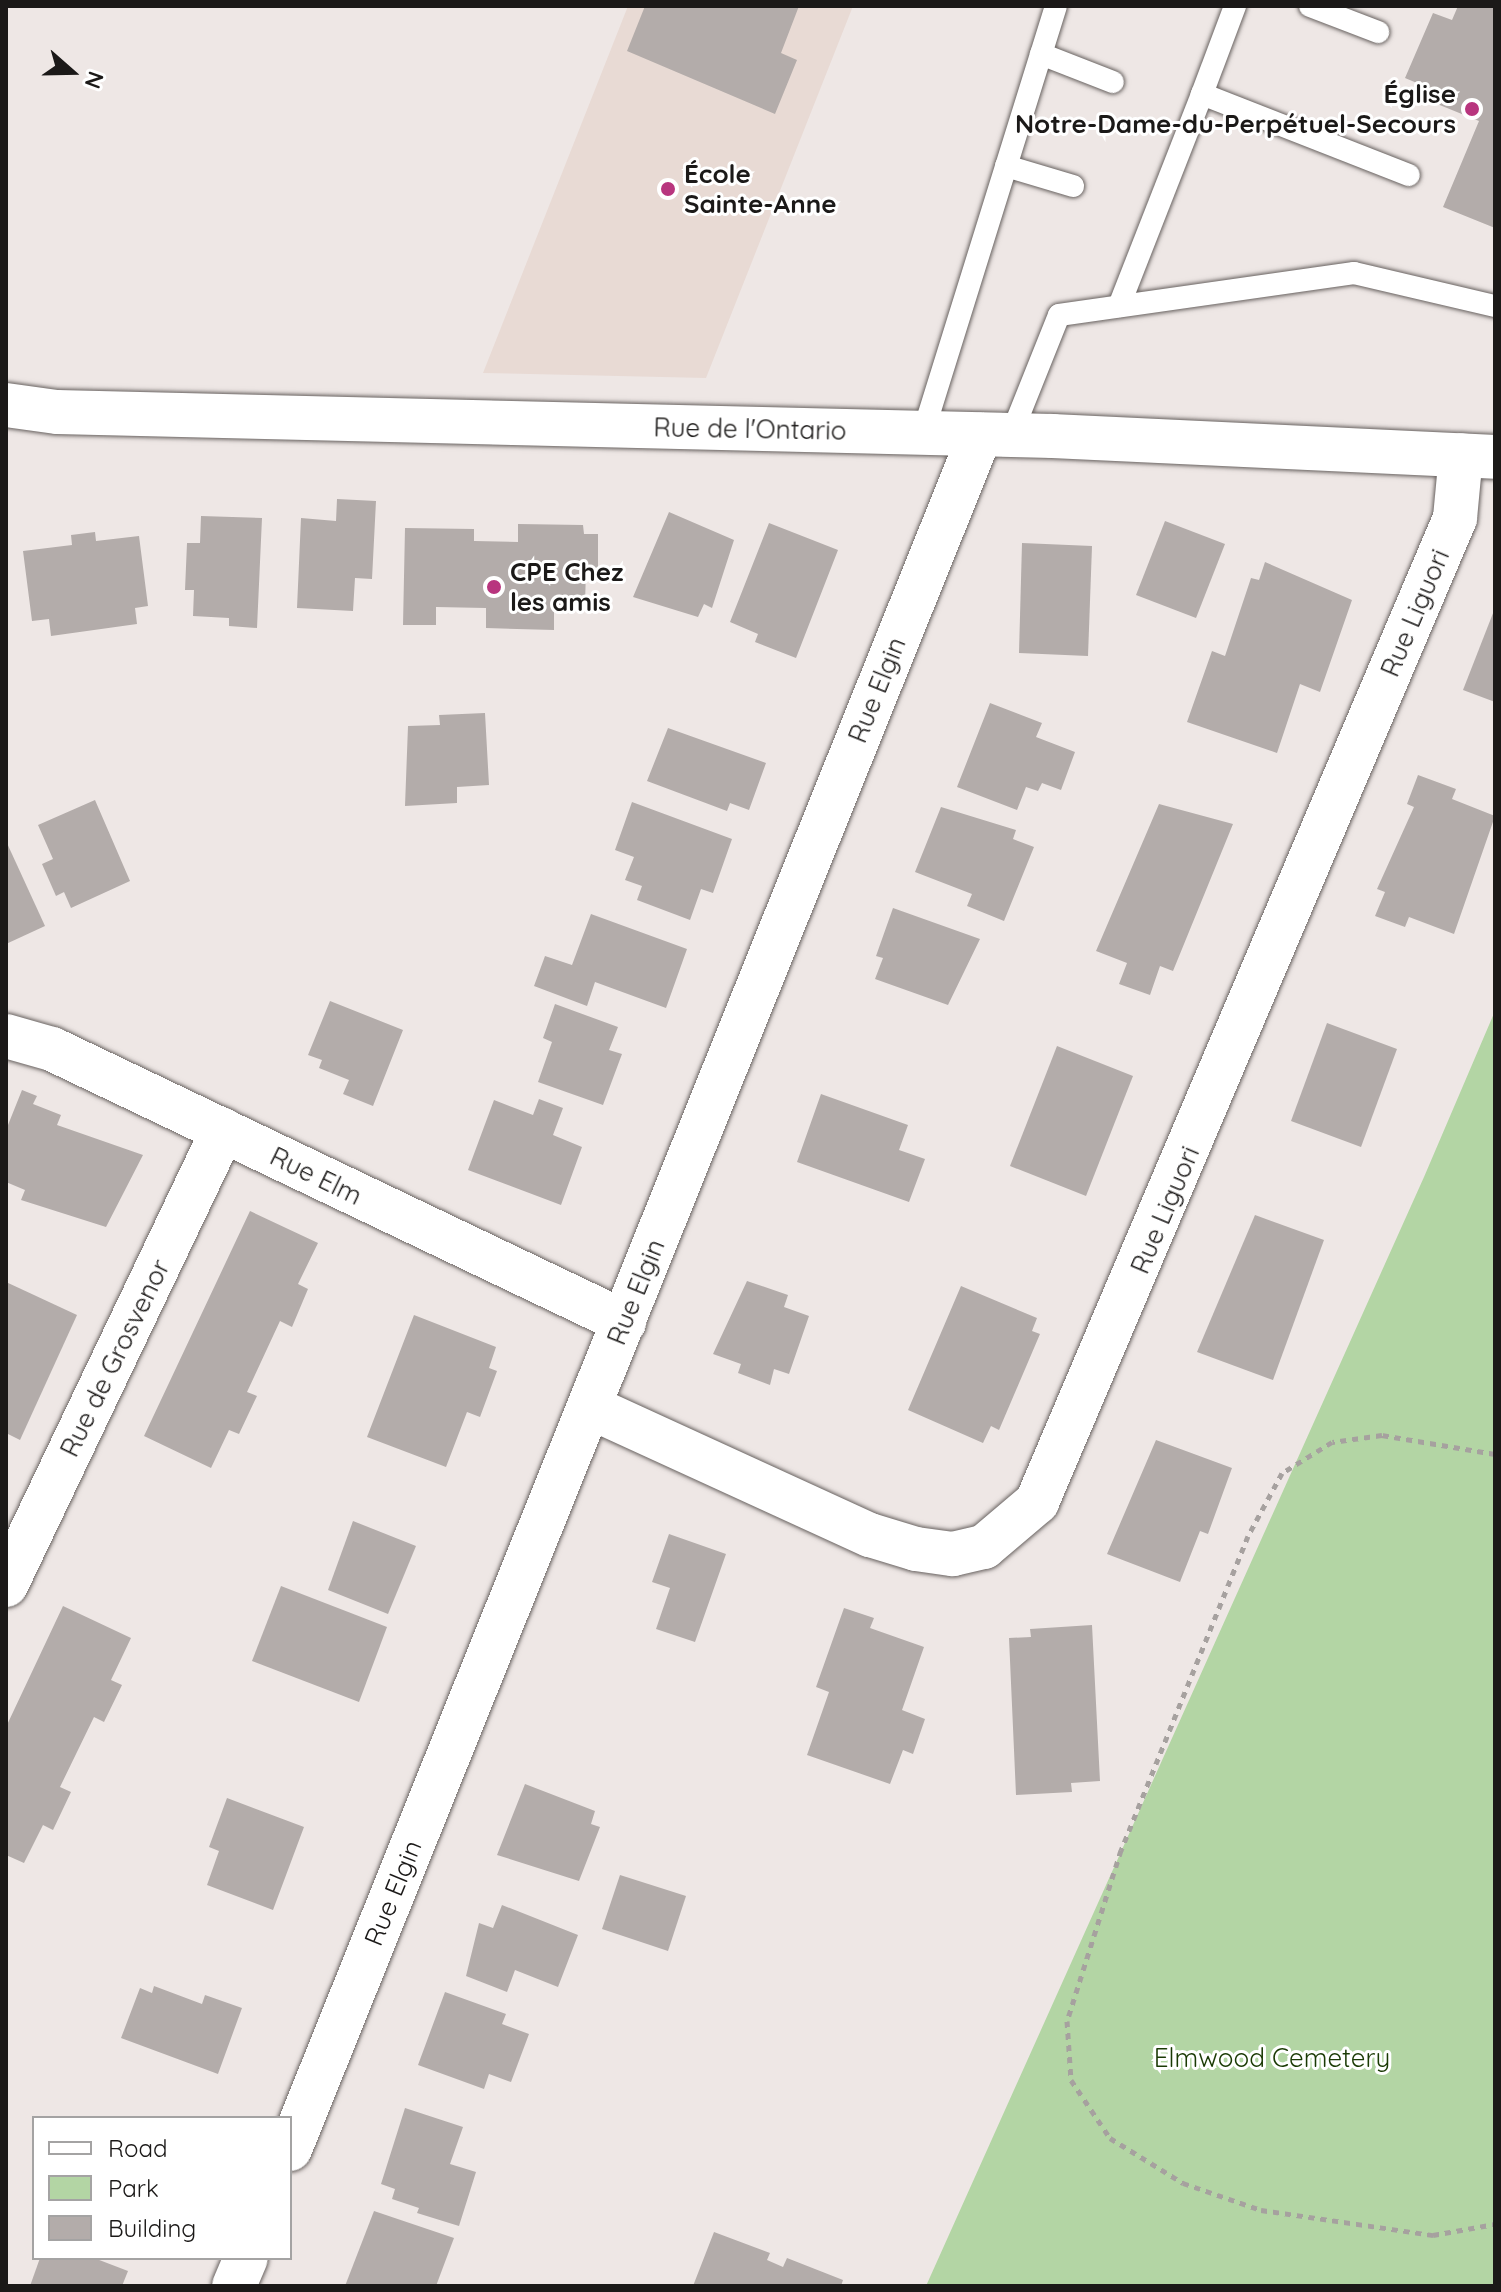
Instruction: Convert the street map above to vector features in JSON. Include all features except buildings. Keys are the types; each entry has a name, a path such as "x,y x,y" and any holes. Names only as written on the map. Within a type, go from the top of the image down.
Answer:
{"street":[{"name":"Rue de l'Ontario","path":"6,405 57,412 995,435 1478,456"},
{"path":"6,434 57,412"},
{"name":"Rue Elgin","path":"292,2144 624,1322 995,435"},
{"name":"Rue Liguori","path":"590,1407 870,1535 916,1549 953,1554 984,1547 1037,1502 1455,518 1478,456"},
{"name":"Rue Elm","path":"6,1036 52,1049 624,1322"},
{"name":"Rue de Grosvenor","path":"6,1585 223,1130"},
{"path":"234,2286 245,2260"}],"lane":[{"path":"923,433 1056,6"},
{"path":"1119,306 1235,6"},
{"path":"1310,6 1378,32"},
{"path":"1041,54 1113,82"},
{"path":"1202,94 1409,175"},
{"path":"1006,166 1073,186"},
{"path":"995,435 1059,315 1354,273 1495,306"}],"path":[{"path":"1495,1454 1382,1435 1332,1442 1282,1473 1248,1536 1121,1850 1067,2021 1071,2080 1110,2138 1183,2183 1261,2210 1433,2235 1495,2224"}],"shaded area":[{"name":"École Sainte-Anne","path":"628,6 853,6 706,378 483,373"}],"green space":[{"name":"Elmwood Cemetery","path":"1495,1011 1495,2286 926,2286 1424,1177"}],"place":[{"name":"Église Notre-Dame-du-Perpétuel-Secours","path":"1472,109"},
{"name":"École Sainte-Anne","path":"668,189"},
{"name":"CPE Chez les amis","path":"494,587"}]}
